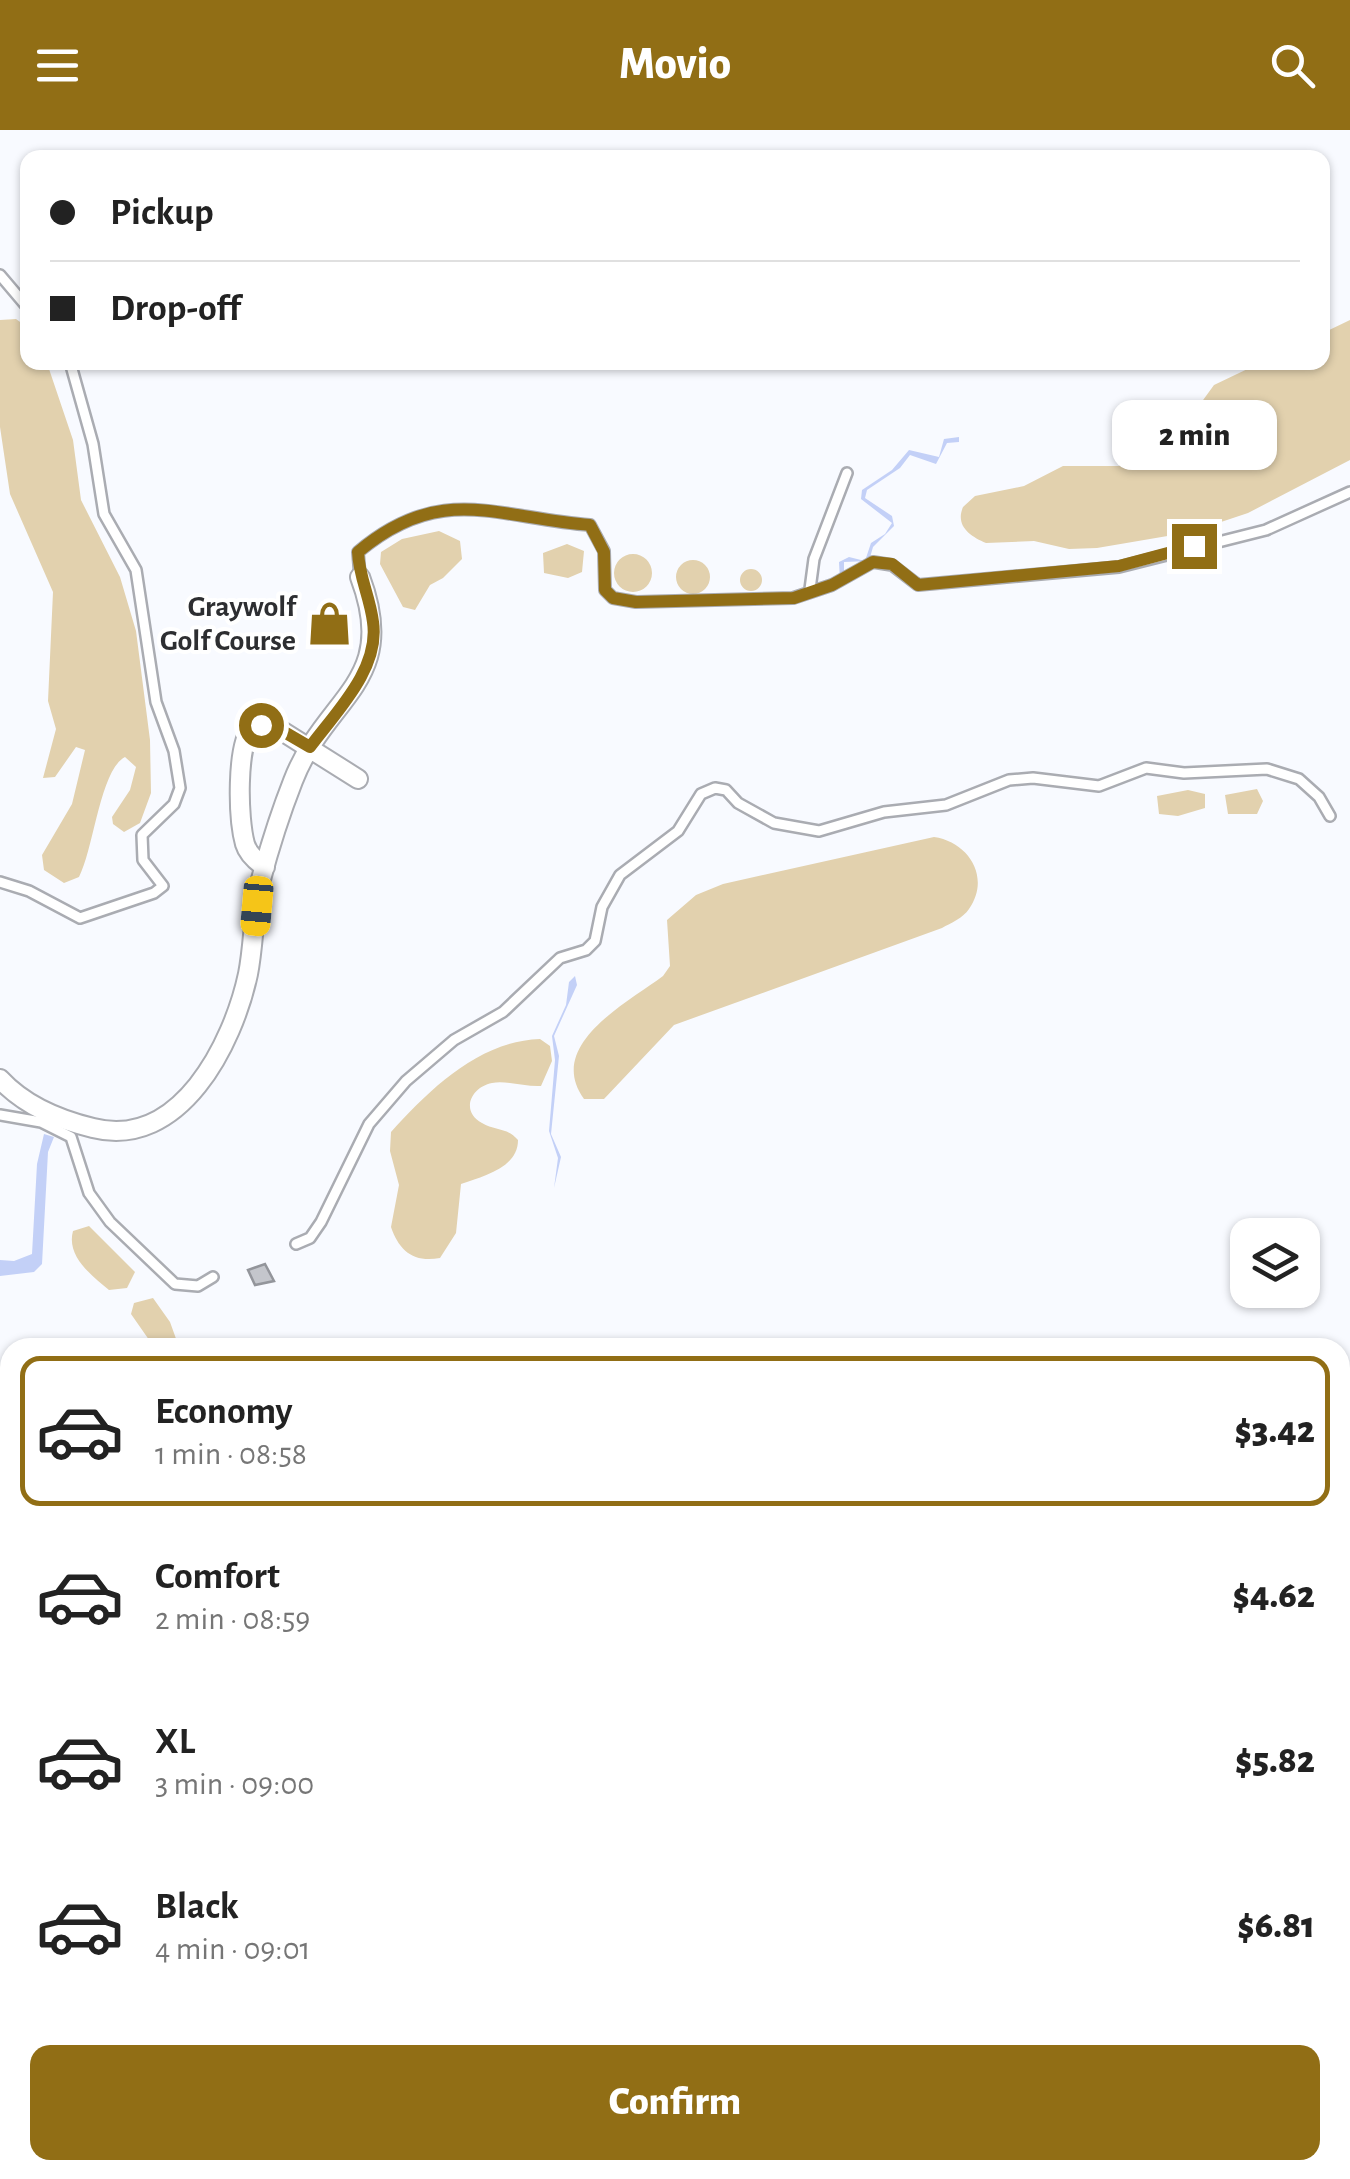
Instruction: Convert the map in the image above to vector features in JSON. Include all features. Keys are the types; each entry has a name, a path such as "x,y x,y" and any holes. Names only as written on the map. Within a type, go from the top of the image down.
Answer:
{"street":[{"path":"0,1079 46,1113 122,1132 150,1126 173,1112 208,1070 240,1002 265,867 286,800 310,747 370,658 374,626 360,577"},
{"path":"265,867 248,852 241,820 246,734 252,727 274,726 358,779"}],"lane":[{"path":"0,275 20,299"},
{"path":"0,882 29,891 80,918 154,893 162,886 143,860 142,834 174,804 180,788 174,751 156,702 136,570 104,514 93,444 72,370"},
{"path":"810,589 814,559 847,473"},
{"path":"360,577 358,552 382,531 432,511 484,507 553,522 590,525 599,534 605,590 613,598 636,602 794,598 810,589 832,585 873,562 892,564 918,585 1119,566 1266,530 1350,492"},
{"path":"296,1244 310,1238 321,1222 369,1124 406,1081 454,1040 503,1012 560,958 586,950 595,941 602,907 620,875 678,832 701,794 715,788 726,790 738,803 774,823 819,830 884,812 946,805 1009,780 1033,778 1080,787 1114,782 1146,768 1184,773 1267,768 1299,778 1319,797 1330,816"},
{"path":"0,1115 42,1122 71,1137 89,1192 110,1222 175,1284 198,1286 214,1277"}],"shaded area":[{"path":"0,320 20,322 20,370 49,370 73,440 81,500 120,577 136,631 150,740 151,793 140,823 124,832 113,824 112,817 130,790 136,767 125,757 109,777 79,877 64,883 44,870 42,855 72,804 85,750 76,747 55,777 43,778 56,729 48,701 53,592 10,494 0,427"},
{"path":"1350,320 1350,460 1248,513 1191,532 1097,548 1069,549 1034,541 986,543 963,525 963,507 975,496 1024,486 1063,466 1119,466 1160,447 1182,429 1214,385 1245,370 1330,370 1330,330"},
{"path":"439,531 460,541 462,559 430,585 415,610 403,607 380,564 381,552 402,539"},
{"path":"567,544 584,551 582,572 568,578 544,573 543,553"},
{"path":"633,554 646,560 652,573 646,586 633,592 620,586 614,573 620,560"},
{"path":"693,560 705,565 710,577 705,589 693,594 681,589 676,577 681,565"},
{"path":"751,569 759,572 759,588 751,591 743,588 740,580 743,572"},
{"path":"1257,789 1263,801 1257,814 1228,814 1225,795"},
{"path":"1188,790 1205,794 1205,808 1178,816 1159,814 1157,796"},
{"path":"934,837 957,846 973,863 977,874 975,897 960,918 942,928 674,1025 604,1099 584,1099 575,1079 575,1061 582,1043 595,1027 663,976 670,966 667,920 696,895 723,884"},
{"path":"540,1039 550,1046 552,1061 541,1086 492,1083 478,1089 471,1100 475,1118 518,1140 512,1158 498,1170 461,1184 456,1233 440,1258 415,1257 398,1243 391,1227 399,1185 390,1151 391,1132 439,1084 476,1058 496,1048"},
{"path":"89,1226 135,1272 127,1288 109,1290 77,1257 73,1231"},
{"path":"153,1298 176,1338 148,1338 131,1314 134,1303"}],"water":[{"path":"959,437 959,442 947,443 936,464 910,455 900,468 867,490 865,498 892,516 894,526 873,547 869,561 844,562 844,578 840,581 839,562 849,557 865,561 871,543 885,534 892,523 861,499 862,490 892,470 909,450 939,457 944,439"},
{"path":"575,976 577,985 554,1036 559,1056 551,1134 561,1157 554,1188 558,1158 549,1131 555,1060 552,1036 566,1005 569,982"},
{"path":"44,1134 54,1137 48,1152 42,1264 34,1272 0,1276 0,1260 14,1261 32,1254 37,1164"}],"building":[{"path":"265,1264 274,1281 255,1285 248,1270"}],"place":[{"name":"Graywolf Golf Course","path":"329,623"}],"route":[{"path":"261,725 274,726 310,747 363,673 374,642 358,552 382,531 432,511 484,507 553,522 590,525 599,534 604,552 605,590 613,598 636,602 794,598 810,589 832,585 873,562 892,564 918,585 1119,566 1194,546"}]}
